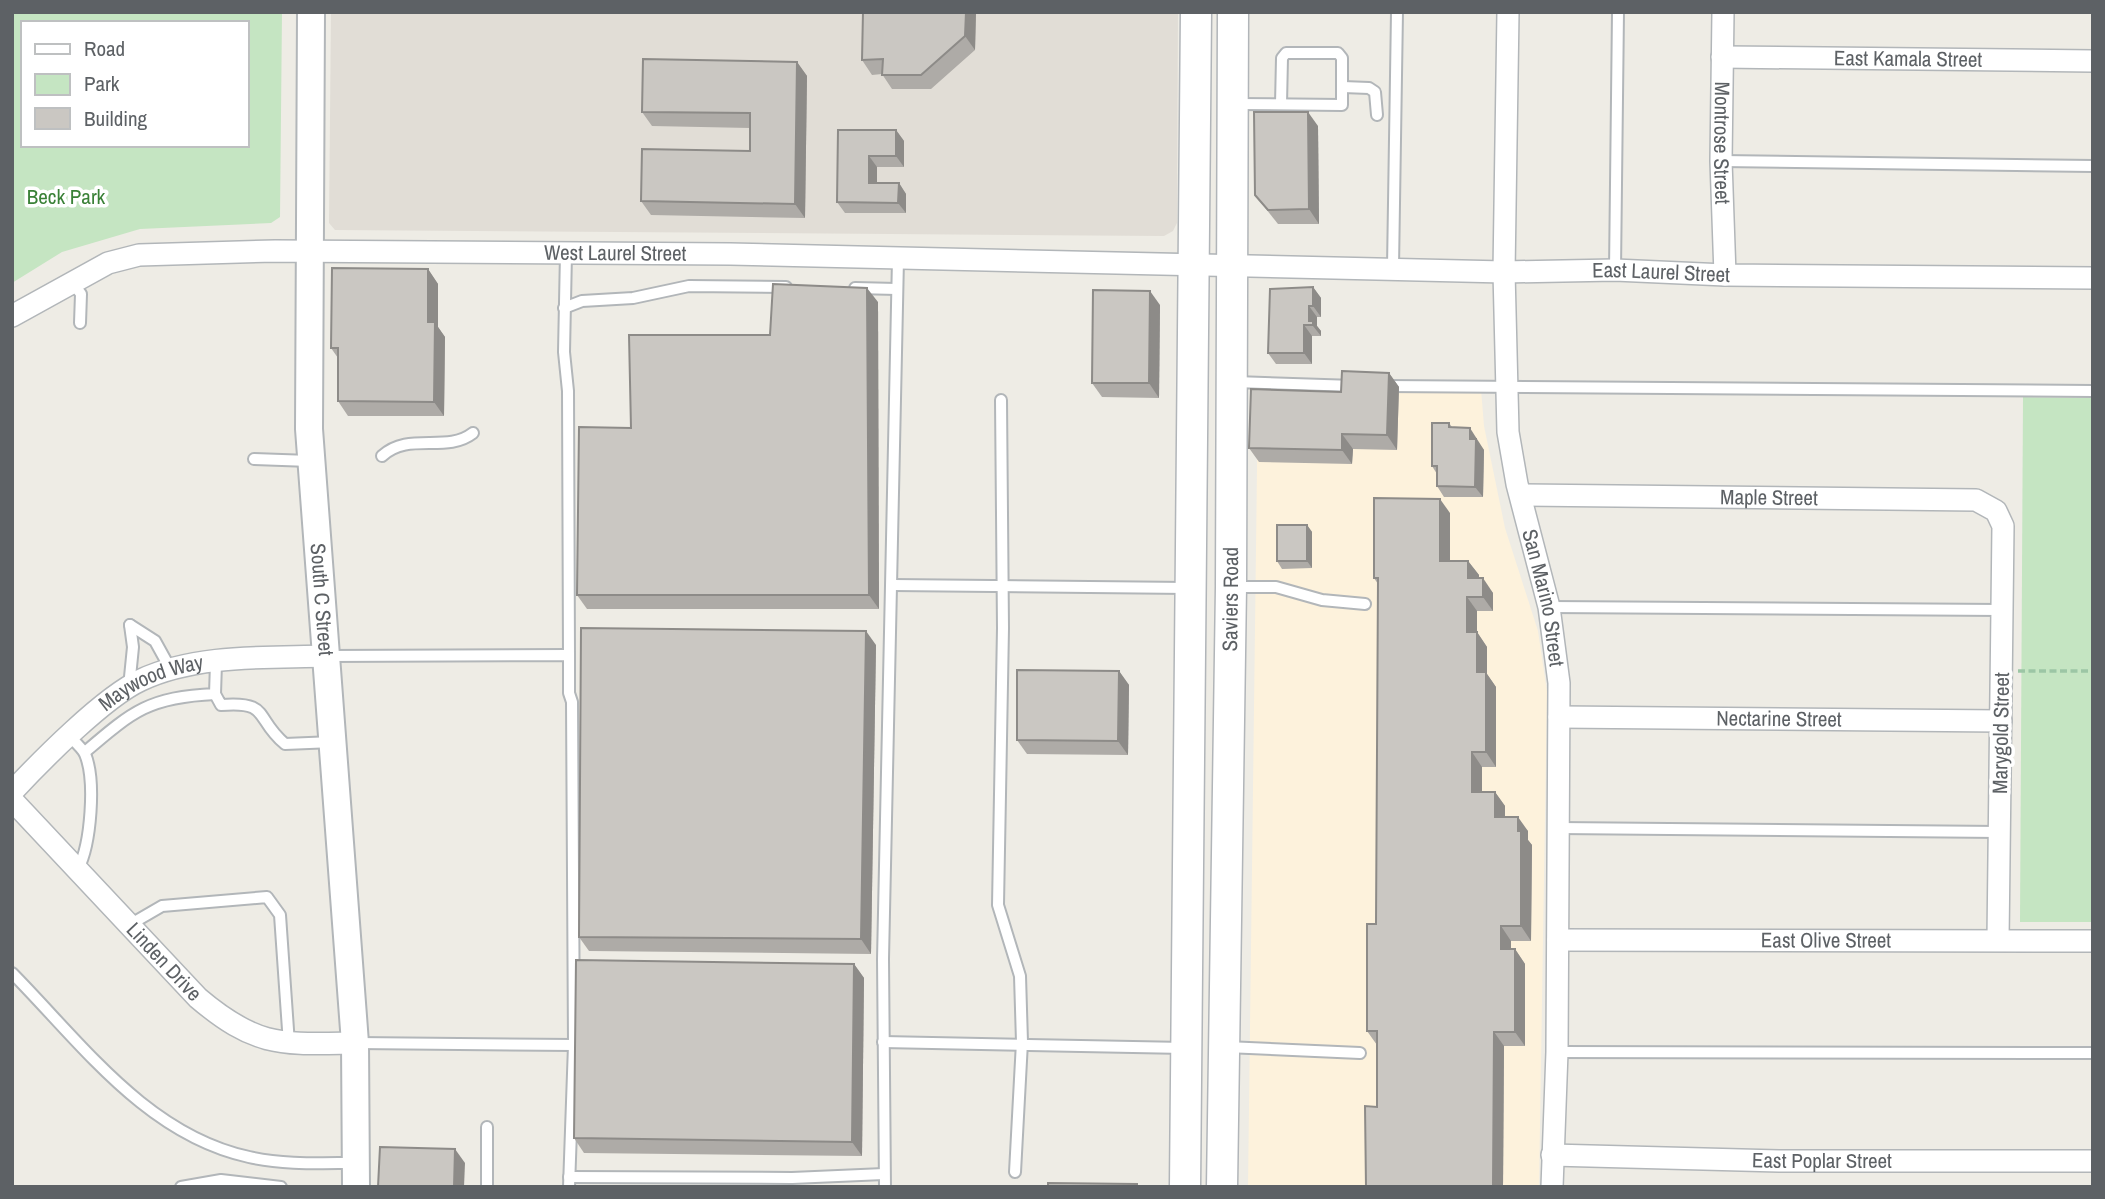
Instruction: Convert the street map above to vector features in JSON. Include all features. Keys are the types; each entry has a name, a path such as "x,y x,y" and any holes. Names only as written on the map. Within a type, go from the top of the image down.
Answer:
{"main road":[{"name":"Saviers Road","path":"1185,1187 1196,12"},
{"name":"Saviers Road","path":"1221,1187 1226,1047 1231,587 1233,12"},
{"path":"1192,412 1210,451 1211,564 1218,576 1231,587"},
{"path":"1190,588 1200,589 1208,599 1212,614 1211,860 1227,895"},
{"path":"1188,848 1204,897 1203,1004 1214,1036 1226,1047"},
{"path":"1187,1048 1201,1062 1209,1089 1209,1156 1221,1187"}],"street":[{"name":"South C Street","path":"311,12 309,251 312,461 355,1043 356,1175"},
{"name":"San Marino Street","path":"1508,12 1504,272 1508,432 1549,607 1557,655 1557,1052 1552,1187"},
{"name":"Montrose Street","path":"1723,12 1721,162 1725,275"},
{"name":"East Kamala Street","path":"1723,57 2093,61"},
{"name":"West Laurel Street","path":"12,316 108,262 139,255 309,251 566,253 1231,266"},
{"name":"East Laurel Street","path":"1231,266 1393,267 1504,272 1615,270 1725,275 2093,278"},
{"name":"Maple Street","path":"1521,495 1976,500 1996,511 2003,526"},
{"name":"Marygold Street","path":"1998,940 2003,526"},
{"name":"Maywood Way","path":"12,792 78,744 129,687 170,670 216,663 326,656"},
{"name":"Nectarine Street","path":"1559,717 2001,721"},
{"name":"Linden Drive","path":"12,800 198,998 222,1018 246,1033 289,1044 355,1043"},
{"name":"East Olive Street","path":"1558,940 2093,941"},
{"name":"East Poplar Street","path":"1552,1155 1779,1161 2093,1161"}],"lane":[{"path":"1393,267 1396,12"},
{"path":"1615,270 1618,12"},
{"path":"1233,104 1342,105 1342,58 1338,53 1286,53 1282,58 1281,104"},
{"path":"1343,87 1369,88 1375,92 1377,115"},
{"path":"1721,162 2093,166"},
{"path":"566,253 564,352 568,391 569,655 574,727 574,1045 569,1182 884,1174"},
{"path":"885,1187 883,1042 898,259"},
{"path":"72,282 81,294 80,323"},
{"path":"564,308 582,301 633,298 689,286 800,288"},
{"path":"842,288 897,289"},
{"path":"1232,382 1365,386"},
{"path":"1378,386 2093,391"},
{"path":"1001,400 1003,586 998,905 1020,976 1022,1042 1014,1171"},
{"path":"382,456 393,447 408,442 460,440 473,433"},
{"path":"254,459 312,461"},
{"path":"893,585 1190,588"},
{"path":"1231,587 1276,587 1322,600 1365,604"},
{"path":"1549,607 2002,610"},
{"path":"129,687 132,647 130,625 155,641 170,670"},
{"path":"326,656 569,655"},
{"path":"216,663 215,694 221,705 246,703 258,708 271,732 285,744 333,742"},
{"path":"78,869 86,852 90,792 78,744 150,704 215,694"},
{"path":"1558,828 2000,832"},
{"path":"131,924 162,906 267,897 280,915 289,1044"},
{"path":"12,973 140,1104 166,1123 219,1149 356,1175"},
{"path":"883,1042 1022,1042 1187,1048"},
{"path":"355,1043 574,1045"},
{"path":"1226,1047 1360,1053"},
{"path":"1557,1052 2093,1053"},
{"path":"486,1127 487,1187"},
{"path":"181,1187 221,1180 281,1187"}],"path":[{"path":"2001,671 2093,671"}],"shaded area":[{"path":"331,12 1178,12 1177,223 1173,231 1164,236 335,230 329,223"},
{"path":"1258,389 1481,389 1484,426 1505,528 1538,631 1547,692 1539,1187 1248,1187"}],"green space":[{"name":"Beck Park","path":"12,12 282,12 280,217 271,223 140,229 62,252 12,283"},
{"path":"2023,397 2093,398 2093,922 2020,922"}],"building":[{"path":"863,12 966,12 965,36 921,75 882,75 883,59 862,60"},
{"path":"643,59 797,62 795,204 641,201 642,149 750,151 750,113 642,112"},
{"path":"1254,112 1308,112 1309,209 1268,210 1255,195"},
{"path":"838,130 896,130 896,156 869,156 869,183 899,183 898,203 837,202"},
{"path":"332,268 428,269 428,322 435,322 434,402 338,401 338,348 331,348"},
{"path":"773,284 867,288 869,595 577,595 579,427 631,428 629,335 770,335"},
{"path":"1313,287 1313,306 1309,306 1309,321 1313,321 1313,325 1304,325 1304,353 1268,353 1270,289"},
{"path":"1093,290 1150,291 1149,383 1092,383"},
{"path":"1342,371 1389,373 1387,435 1342,434 1342,450 1249,448 1251,389 1341,392"},
{"path":"1432,423 1449,423 1449,427 1470,428 1470,439 1476,439 1475,487 1437,486 1437,466 1432,466"},
{"path":"1374,498 1440,499 1440,561 1468,561 1468,578 1483,578 1483,597 1467,597 1467,632 1477,632 1477,672 1486,672 1486,752 1472,752 1472,792 1495,792 1495,817 1518,817 1518,831 1521,831 1521,926 1501,926 1501,949 1515,949 1515,1032 1494,1032 1493,1187 1366,1187 1365,1106 1377,1107 1377,1031 1367,1031 1367,924 1376,924 1378,578 1374,578"},
{"path":"1277,525 1307,525 1307,561 1277,561"},
{"path":"581,628 866,631 861,939 579,937"},
{"path":"1017,670 1119,671 1118,741 1017,740"},
{"path":"576,960 854,964 852,1142 574,1138"},
{"path":"380,1147 455,1149 454,1187 378,1187"},
{"path":"1048,1183 1137,1184 1137,1187 1048,1187"}]}
